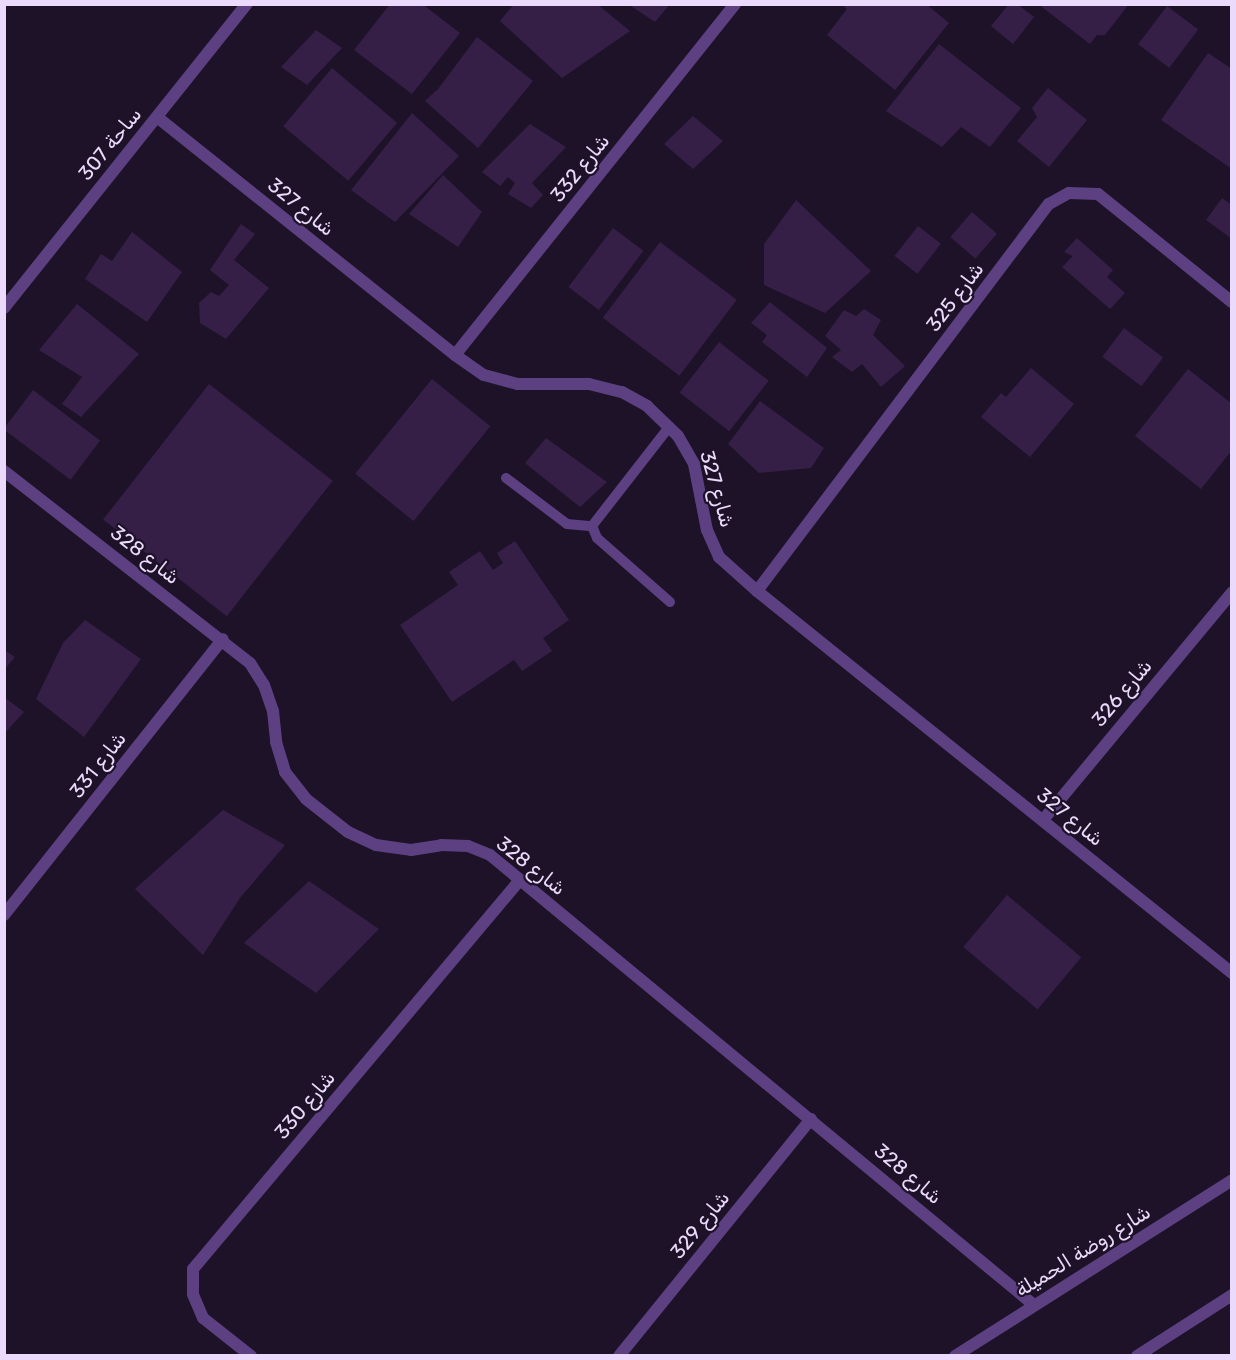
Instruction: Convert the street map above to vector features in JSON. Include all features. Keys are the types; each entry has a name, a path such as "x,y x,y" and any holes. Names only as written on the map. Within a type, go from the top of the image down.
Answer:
{"street":[{"name":"ساحة 307","path":"4,308 247,4"},
{"name":"شارع 332","path":"455,355 735,4"},
{"name":"شارع 327","path":"157,117 455,355 484,375 517,384 589,384 622,392 647,406 678,436 694,464 707,530 719,557 757,591 1232,973"},
{"name":"شارع 325","path":"757,591 1049,204 1069,193 1098,194 1232,302"},
{"name":"شارع 328","path":"4,471 223,639 250,663 264,685 273,711 276,742 285,772 306,799 348,832 376,845 411,850 441,845 468,846 490,855 1034,1305"},
{"name":"شارع 326","path":"1043,820 1232,592"},
{"name":"شارع 331","path":"4,915 223,639"},
{"name":"شارع 330","path":"251,1356 203,1318 193,1294 193,1269 519,881"},
{"name":"شارع 329","path":"619,1356 811,1119"},
{"name":"شارع روضة الحميلة","path":"955,1356 1232,1180"},
{"path":"1137,1356 1232,1295"}],"lane":[{"path":"592,526 669,427"},
{"path":"506,478 567,524 592,526"},
{"path":"592,526 597,538 670,602"}],"building":[{"path":"390,4 422,4 460,33 412,94 354,50"},
{"path":"514,4 597,4 630,31 562,78 500,21"},
{"path":"628,4 670,4 655,22"},
{"path":"841,4 926,4 949,23 895,90 827,35 847,9"},
{"path":"1009,4 1017,4 1034,17 1013,44 991,26"},
{"path":"1038,4 1129,4 1105,35 1097,35 1090,44"},
{"path":"1167,6 1198,29 1169,68 1138,44"},
{"path":"316,30 342,48 307,85 281,67"},
{"path":"477,37 533,81 478,148 425,101 438,89"},
{"path":"939,44 1021,108 990,147 961,127 942,147 886,111"},
{"path":"1208,53 1232,69 1232,169 1161,120"},
{"path":"332,68 397,123 348,181 283,126"},
{"path":"1048,88 1087,120 1049,167 1017,141 1037,117 1032,108"},
{"path":"412,113 459,156 395,222 351,190"},
{"path":"693,116 723,141 693,169 664,144"},
{"path":"530,124 566,147 532,183 543,195 531,208 508,194 515,183 508,177 500,186 482,172"},
{"path":"443,175 482,212 458,247 409,214"},
{"path":"1222,198 1232,205 1232,239 1206,220"},
{"path":"796,200 871,271 825,313 764,285 764,244"},
{"path":"972,212 997,234 975,259 950,237"},
{"path":"241,224 255,234 234,260 269,288 226,339 200,323 199,303 211,292 219,296 229,285 210,270"},
{"path":"918,226 941,244 917,274 895,256"},
{"path":"613,228 643,251 599,310 568,287"},
{"path":"132,232 182,272 147,322 85,279 101,254 112,261"},
{"path":"1077,238 1113,270 1107,277 1125,293 1110,309 1062,267 1073,256 1064,252"},
{"path":"660,242 737,300 679,376 603,318"},
{"path":"770,302 827,348 807,377 762,342 767,335 751,323"},
{"path":"77,304 139,354 81,417 62,404 82,377 39,350"},
{"path":"864,309 881,320 873,335 905,366 881,387 862,364 852,372 832,357 841,350 825,336 844,310 856,316"},
{"path":"1124,328 1163,357 1141,386 1102,357"},
{"path":"719,342 769,381 729,431 680,392"},
{"path":"1031,368 1074,404 1030,457 981,417 1001,393 1006,397"},
{"path":"1188,369 1232,404 1232,450 1201,489 1135,436"},
{"path":"432,379 490,426 414,521 355,474"},
{"path":"209,384 333,481 227,616 103,520"},
{"path":"33,390 100,441 71,480 4,430"},
{"path":"760,401 824,448 811,468 759,473 728,444"},
{"path":"546,438 607,482 580,507 525,463"},
{"path":"515,541 569,620 543,638 552,651 522,671 514,660 452,702 400,625 458,585 449,572 480,551 493,570 503,563 497,553"},
{"path":"85,620 141,659 84,737 36,699 63,643"},
{"path":"4,650 15,657 4,670"},
{"path":"4,697 24,712 4,734"},
{"path":"223,810 285,845 240,898 203,955 135,889"},
{"path":"309,881 379,929 316,993 244,943"},
{"path":"1007,895 1081,957 1038,1009 963,947"}]}
